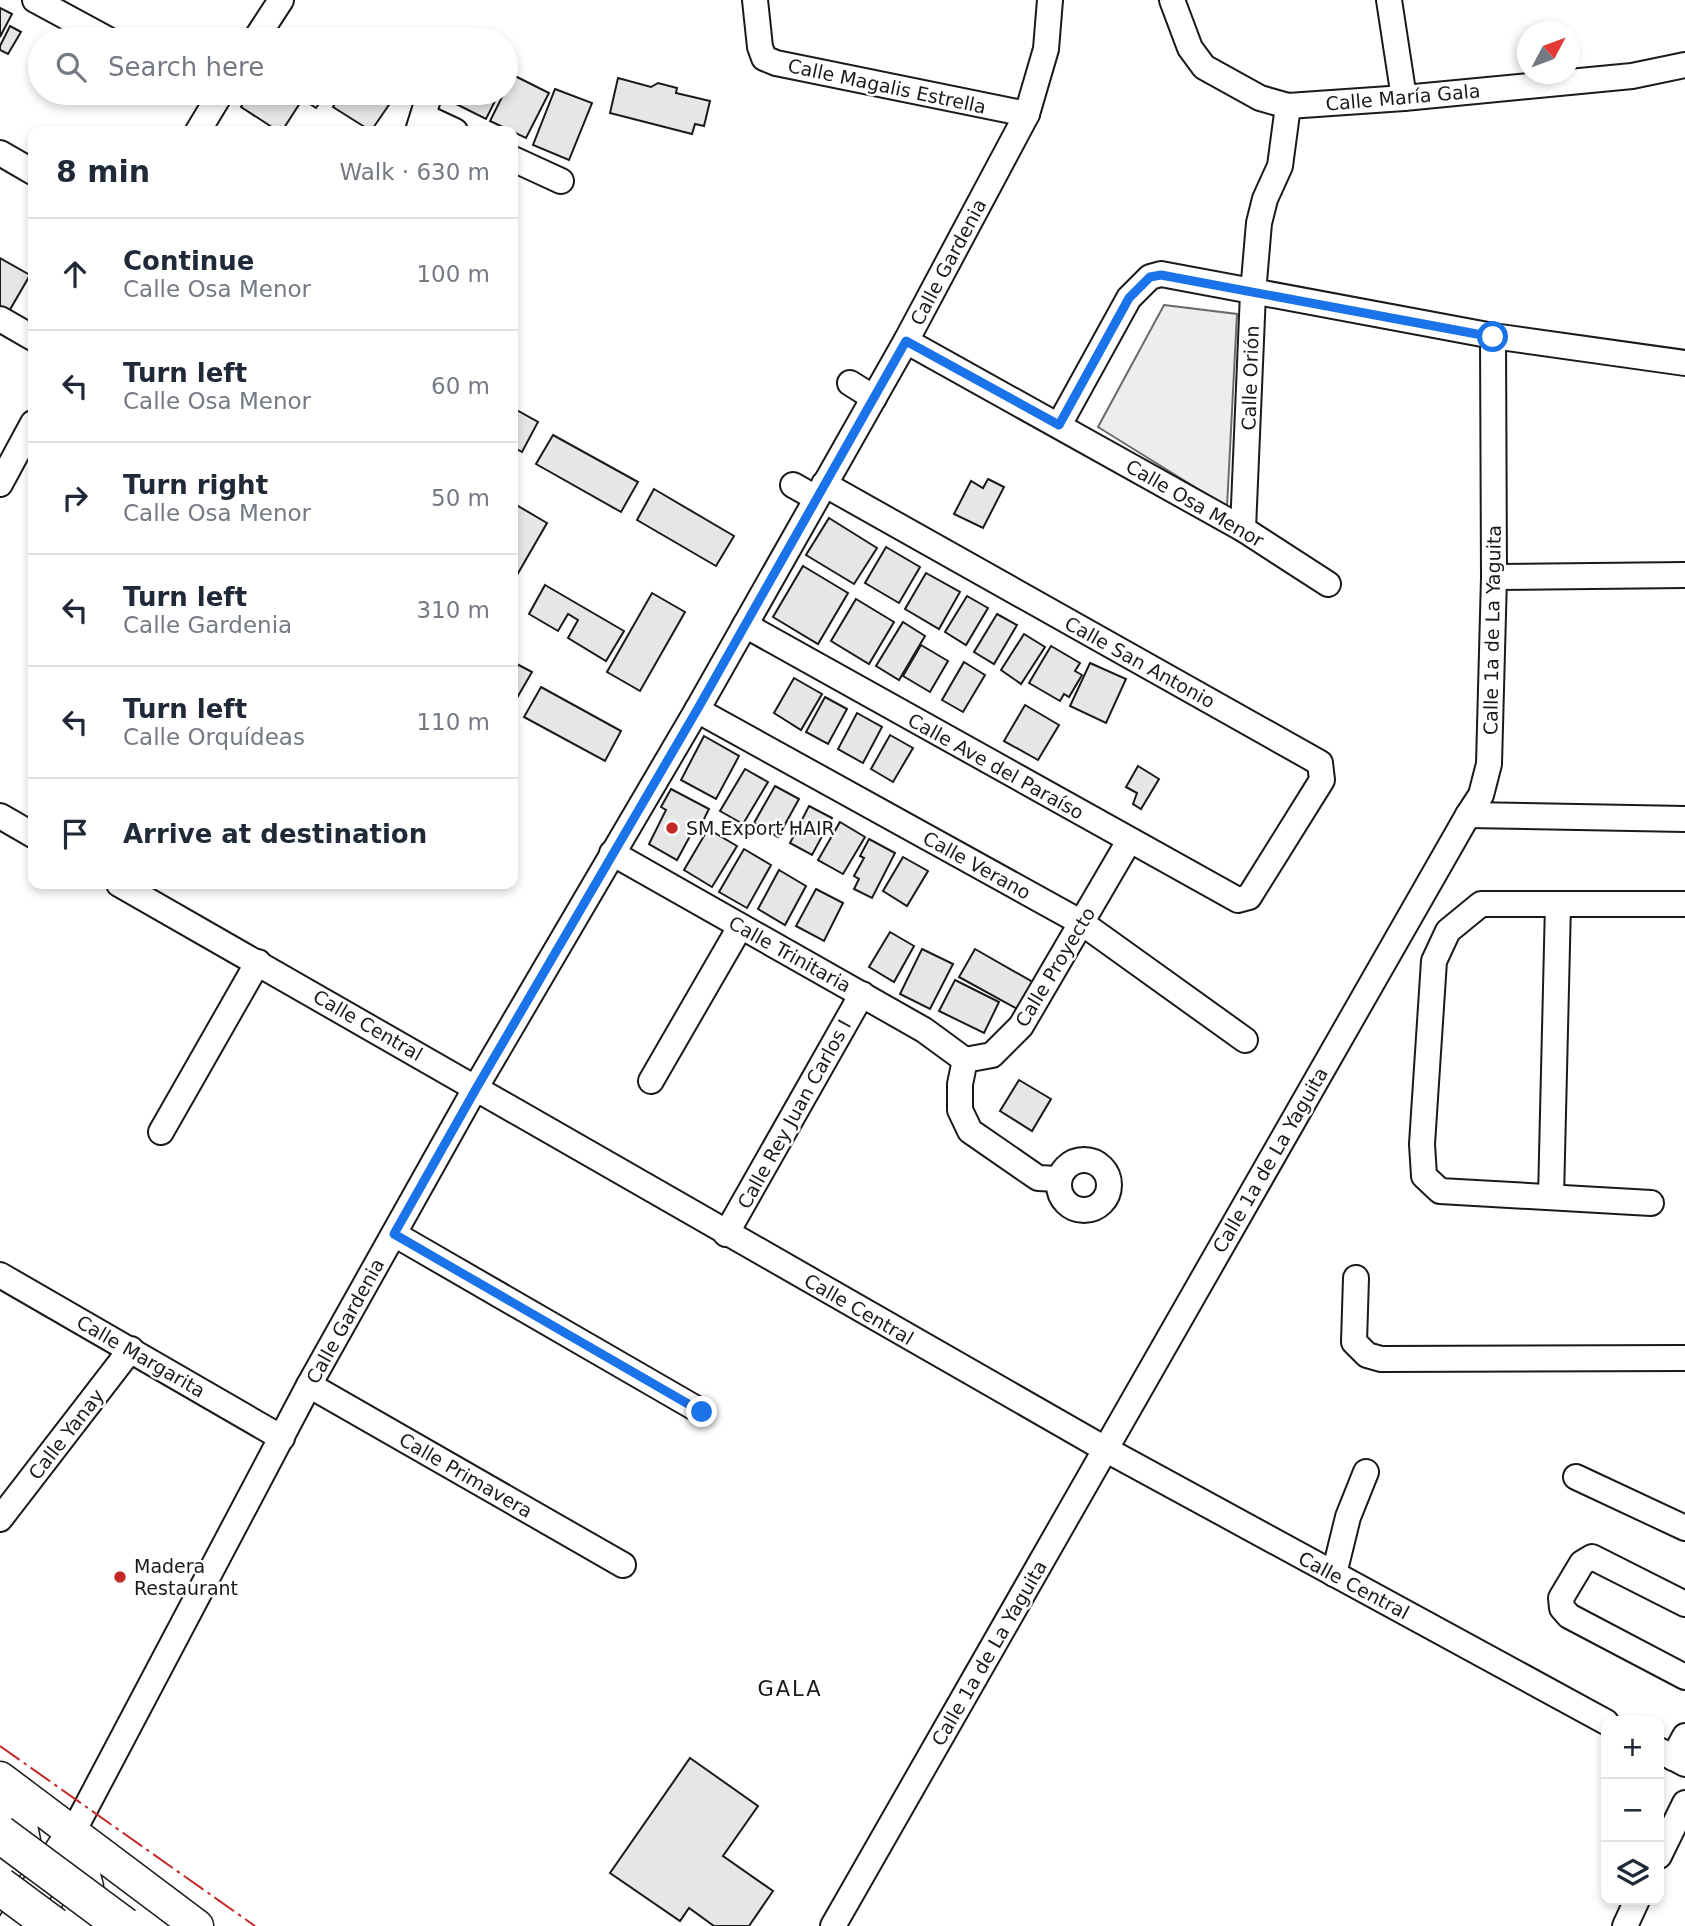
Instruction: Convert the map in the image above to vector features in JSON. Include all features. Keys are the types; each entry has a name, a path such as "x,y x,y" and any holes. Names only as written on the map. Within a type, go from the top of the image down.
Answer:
{"highway":[{"path":"0,1834 124,1926"},
{"path":"0,1886 54,1926"}],"main road":[{"path":"0,1778 195,1926"},
{"path":"0,1789 21,1826 24,1840 12,1860 0,1872"},
{"path":"13,1926 73,1832"},
{"path":"73,1832 87,1887 73,1926"},
{"path":"106,1926 120,1915 139,1911 161,1914 195,1926"}],"street":[{"path":"35,0 87,28"},
{"path":"263,28 281,0"},
{"name":"Calle Magalis Estrella","path":"755,0 760,47 764,58 776,63 1027,114"},
{"name":"Calle Gardenia","path":"73,1832 309,1385 906,341 1027,114 1046,49 1050,0"},
{"name":"Calle María Gala","path":"1172,0 1190,48 1204,67 1260,98 1288,106 1404,98 1632,76 1685,65"},
{"path":"1389,0 1404,98"},
{"path":"200,126 210,105"},
{"name":"Calle Orión","path":"1243,529 1253,293 1259,223 1265,199 1280,166 1288,106"},
{"path":"424,113 446,126"},
{"path":"0,153 28,169"},
{"path":"518,161 561,181"},
{"path":"1059,425 1129,298 1150,277 1161,275 1493,337 1685,363"},
{"path":"0,319 28,335"},
{"name":"Calle 1a de La Yaguita","path":"833,1926 1468,815 1482,795 1489,764 1494,577 1493,337"},
{"name":"Calle Osa Menor","path":"906,341 1243,529 1328,584"},
{"path":"850,383 874,397"},
{"path":"0,484 28,432"},
{"path":"793,485 820,491"},
{"name":"Calle San Antonio","path":"820,491 1320,763 1322,779 1249,897"},
{"path":"1494,577 1685,575"},
{"name":"Calle Ave del Paraíso","path":"745,625 1238,900 1249,897"},
{"name":"Calle Verano","path":"697,710 1082,923 1245,1041"},
{"path":"1468,815 1685,819"},
{"path":"0,816 28,832"},
{"name":"Calle Proyecto","path":"965,1060 992,1055 1021,1026 1129,841"},
{"name":"Calle Trinitaria","path":"612,853 862,994 923,1030 965,1060"},
{"name":"Calle Central","path":"128,889 477,1087 726,1234 1105,1450 1601,1718"},
{"path":"1651,1203 1440,1191 1424,1176 1422,1144 1434,961 1448,931 1480,904 1685,904"},
{"path":"1551,1197 1558,904"},
{"path":"650,1081 740,927"},
{"path":"161,1132 258,962"},
{"name":"Calle Rey Juan Carlos I","path":"726,1234 862,994"},
{"path":"965,1060 960,1084 960,1110 970,1131 1038,1178 1059,1180"},
{"path":"394,1234 702,1412"},
{"name":"Calle Margarita","path":"0,1275 282,1438"},
{"path":"1356,1278 1354,1342 1367,1355 1381,1359 1685,1358"},
{"name":"Calle Yanay","path":"0,1519 131,1349"},
{"name":"Calle Primavera","path":"309,1385 623,1565"},
{"path":"1334,1574 1348,1517 1366,1472"},
{"path":"1576,1477 1685,1528"},
{"path":"1685,1604 1592,1558 1582,1563 1561,1598 1562,1608 1569,1616 1685,1677"},
{"path":"1664,1846 1685,1803"},
{"path":"1625,1926 1635,1905"}],"shaded area":[{"path":"1164,305 1237,314 1227,507 1098,427"}],"building":[{"path":"0,8 12,14 0,37"},
{"path":"10,26 21,32 8,54 0,50 0,46"},
{"path":"518,78 549,93 526,138 518,134 518,126 501,126 490,121 498,105 518,105"},
{"path":"618,78 651,87 658,83 677,88 676,93 710,101 704,126 695,124 692,134 610,113"},
{"path":"555,89 592,103 569,160 533,145"},
{"path":"299,105 285,126 270,126 241,107"},
{"path":"389,105 374,126 363,126 333,107"},
{"path":"458,105 493,105 486,119"},
{"path":"0,258 28,274 28,278 8,313 0,308"},
{"path":"518,411 538,422 522,452 518,450"},
{"path":"553,435 638,482 621,512 536,464"},
{"path":"988,479 1004,487 983,528 954,514 971,481 983,488"},
{"path":"654,489 734,536 716,566 637,520"},
{"path":"518,506 547,523 518,573"},
{"path":"829,518 877,548 854,584 806,555"},
{"path":"886,547 920,567 899,603 865,583"},
{"path":"803,566 848,593 818,644 773,617"},
{"path":"926,573 960,592 939,629 905,609"},
{"path":"545,585 624,631 606,661 568,638 578,620 568,614 558,631 529,614"},
{"path":"652,593 685,612 640,691 607,672"},
{"path":"967,596 988,608 966,645 945,632"},
{"path":"856,599 894,622 869,664 831,641"},
{"path":"997,614 1017,625 994,664 974,652"},
{"path":"903,622 925,636 899,680 876,666"},
{"path":"1024,634 1045,647 1021,684 1001,670"},
{"path":"921,645 948,661 930,692 903,676"},
{"path":"1051,646 1080,663 1075,671 1082,675 1069,697 1064,694 1060,701 1029,683"},
{"path":"964,662 985,675 963,712 942,700"},
{"path":"1090,663 1126,679 1106,723 1070,706"},
{"path":"518,665 532,672 518,696"},
{"path":"794,678 822,694 801,730 774,713"},
{"path":"541,687 621,731 605,761 524,717"},
{"path":"825,697 847,709 828,744 806,732"},
{"path":"1025,705 1059,725 1038,760 1004,741"},
{"path":"857,713 882,727 863,763 838,749"},
{"path":"890,735 913,748 893,782 871,769"},
{"path":"704,736 739,756 716,799 681,780"},
{"path":"1138,766 1159,779 1141,809 1133,804 1137,793 1126,787"},
{"path":"745,769 768,782 743,824 720,811"},
{"path":"775,786 799,799 778,837 754,823"},
{"path":"671,789 709,809 700,827 696,825 677,860 649,844 666,810 661,807"},
{"path":"809,806 832,818 812,855 790,843"},
{"path":"840,822 865,837 843,874 818,860"},
{"path":"708,829 737,846 712,887 684,870"},
{"path":"869,839 895,853 872,898 854,889 859,879 854,876 864,858 860,856"},
{"path":"744,849 771,865 747,908 719,892"},
{"path":"903,857 928,871 907,906 883,891"},
{"path":"779,870 806,886 785,925 758,909"},
{"path":"816,889 843,903 824,941 796,926"},
{"path":"890,932 914,946 894,982 869,967"},
{"path":"922,949 953,964 930,1009 900,994"},
{"path":"975,949 1038,985 1023,1012 959,977"},
{"path":"955,980 999,1002 984,1033 939,1011"},
{"path":"1019,1080 1051,1099 1032,1131 1000,1111"},
{"path":"690,1758 758,1806 723,1856 773,1891 749,1926 714,1926 689,1908 680,1921 610,1873"}],"power":[{"path":"0,1746 255,1926"}],"place":[{"name":"SM Export HAIR","path":"672,828"},
{"name":"Madera Restaurant","path":"120,1577"}],"district":[{"name":"GALA","path":"790,1689"}],"route":[{"path":"702,1412 394,1234 697,710 906,341 1059,425 1129,298 1136,288 1150,277 1161,275 1493,337"}]}
